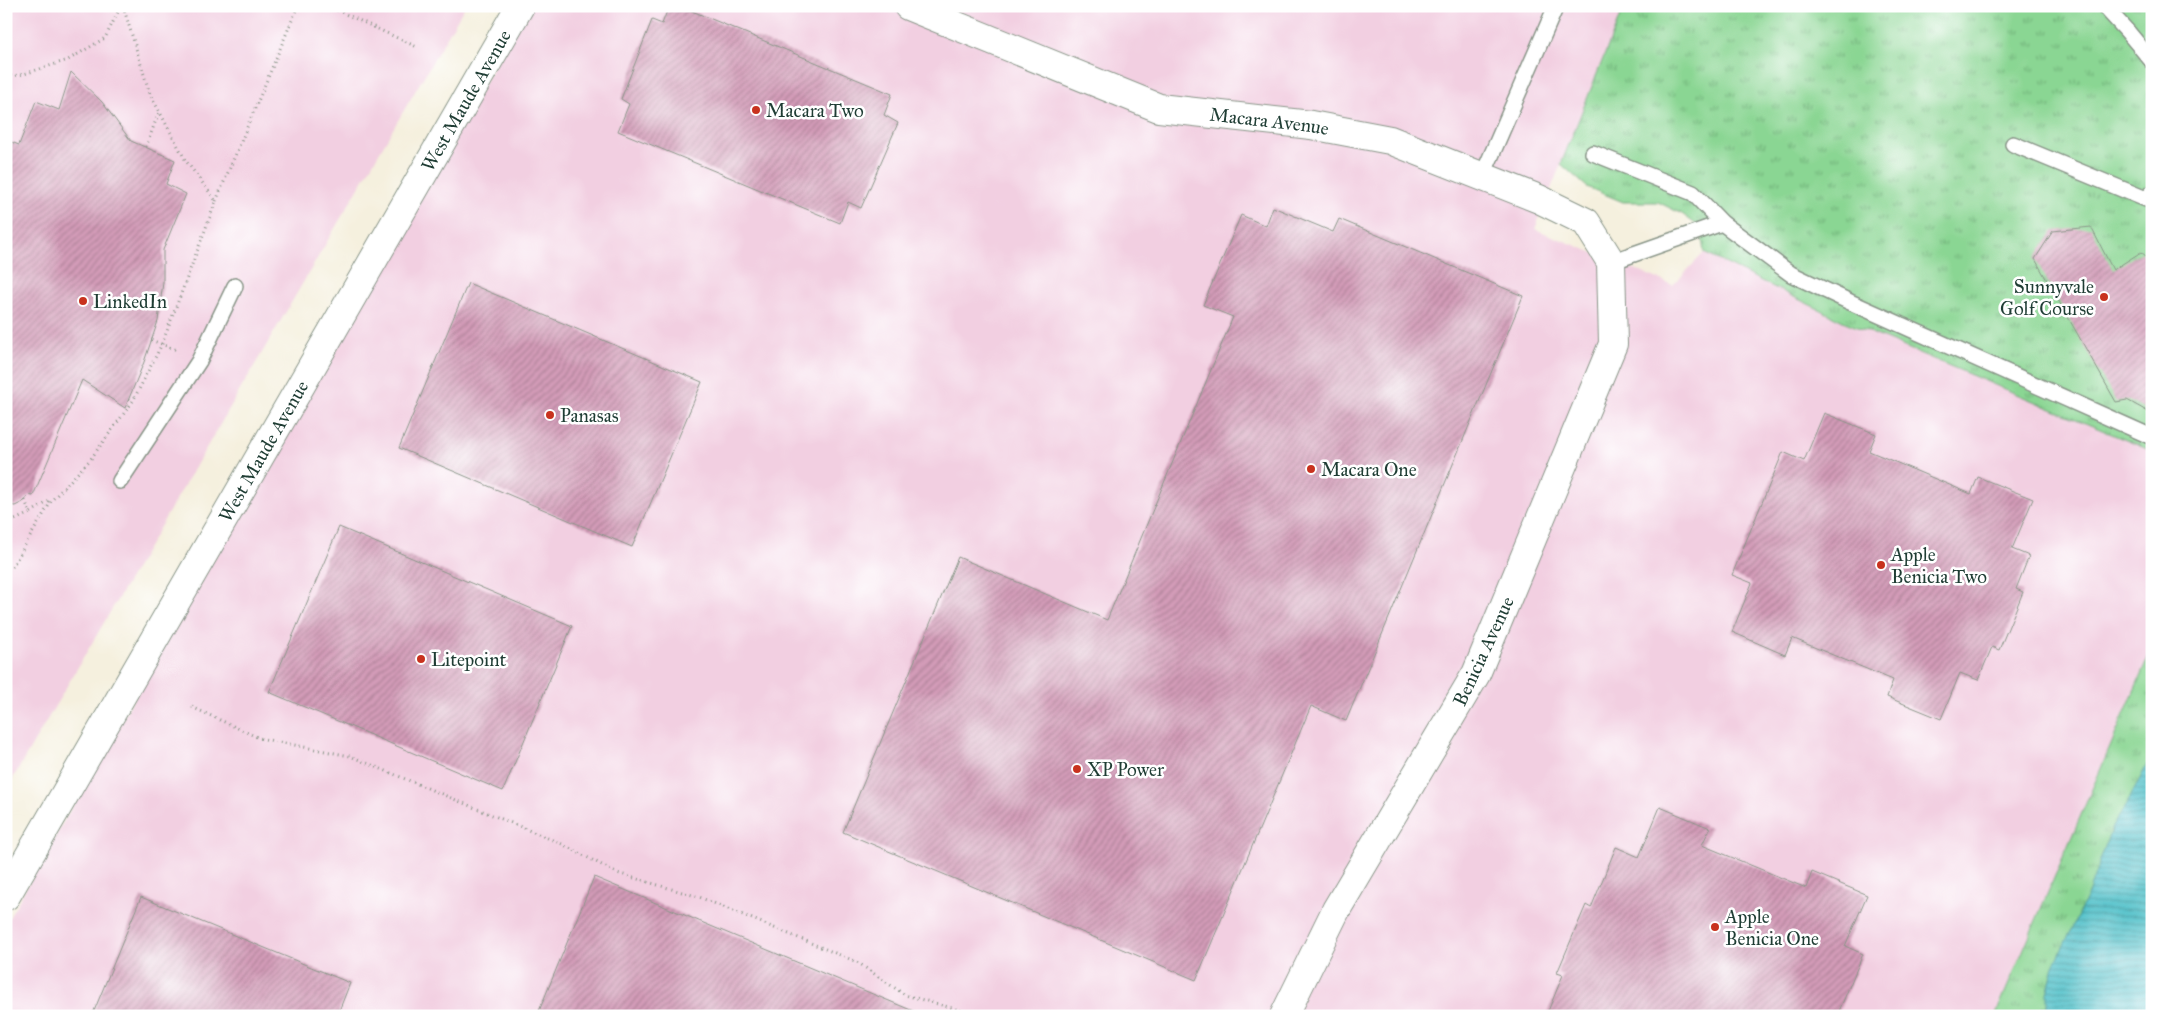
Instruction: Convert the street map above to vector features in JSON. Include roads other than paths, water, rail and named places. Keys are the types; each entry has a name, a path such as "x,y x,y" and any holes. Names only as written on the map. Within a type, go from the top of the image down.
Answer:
{"street":[{"name":"West Maude Avenue","path":"6,896 520,6"},
{"name":"Macara Avenue","path":"908,6 1159,108 1311,125 1390,140 1539,199 1586,222 1611,262"},
{"name":"Benicia Avenue","path":"1284,1016 1336,910 1476,674 1613,344 1611,262"}],"lane":[{"path":"1482,177 1556,6"},
{"path":"2104,6 2152,61"},
{"path":"2014,144 2146,199 2152,193"},
{"path":"1593,153 1693,193 1722,223 1792,274 1850,302 2152,436"},
{"path":"1611,262 1722,223"},
{"path":"120,481 199,361 235,286"}],"water":[{"path":"2152,755 2152,1016 2047,1016 2047,993 2054,966 2088,894 2112,827 2129,800"}],"place":[{"name":"Macara Two","path":"756,110"},
{"name":"Sunnyvale Golf Course","path":"2104,297"},
{"name":"LinkedIn","path":"83,301"},
{"name":"Panasas","path":"550,415"},
{"name":"Macara One","path":"1311,469"},
{"name":"Apple Benicia Two","path":"1881,565"},
{"name":"Litepoint","path":"421,659"},
{"name":"XP Power","path":"1077,769"},
{"name":"Apple Benicia One","path":"1715,927"}]}
